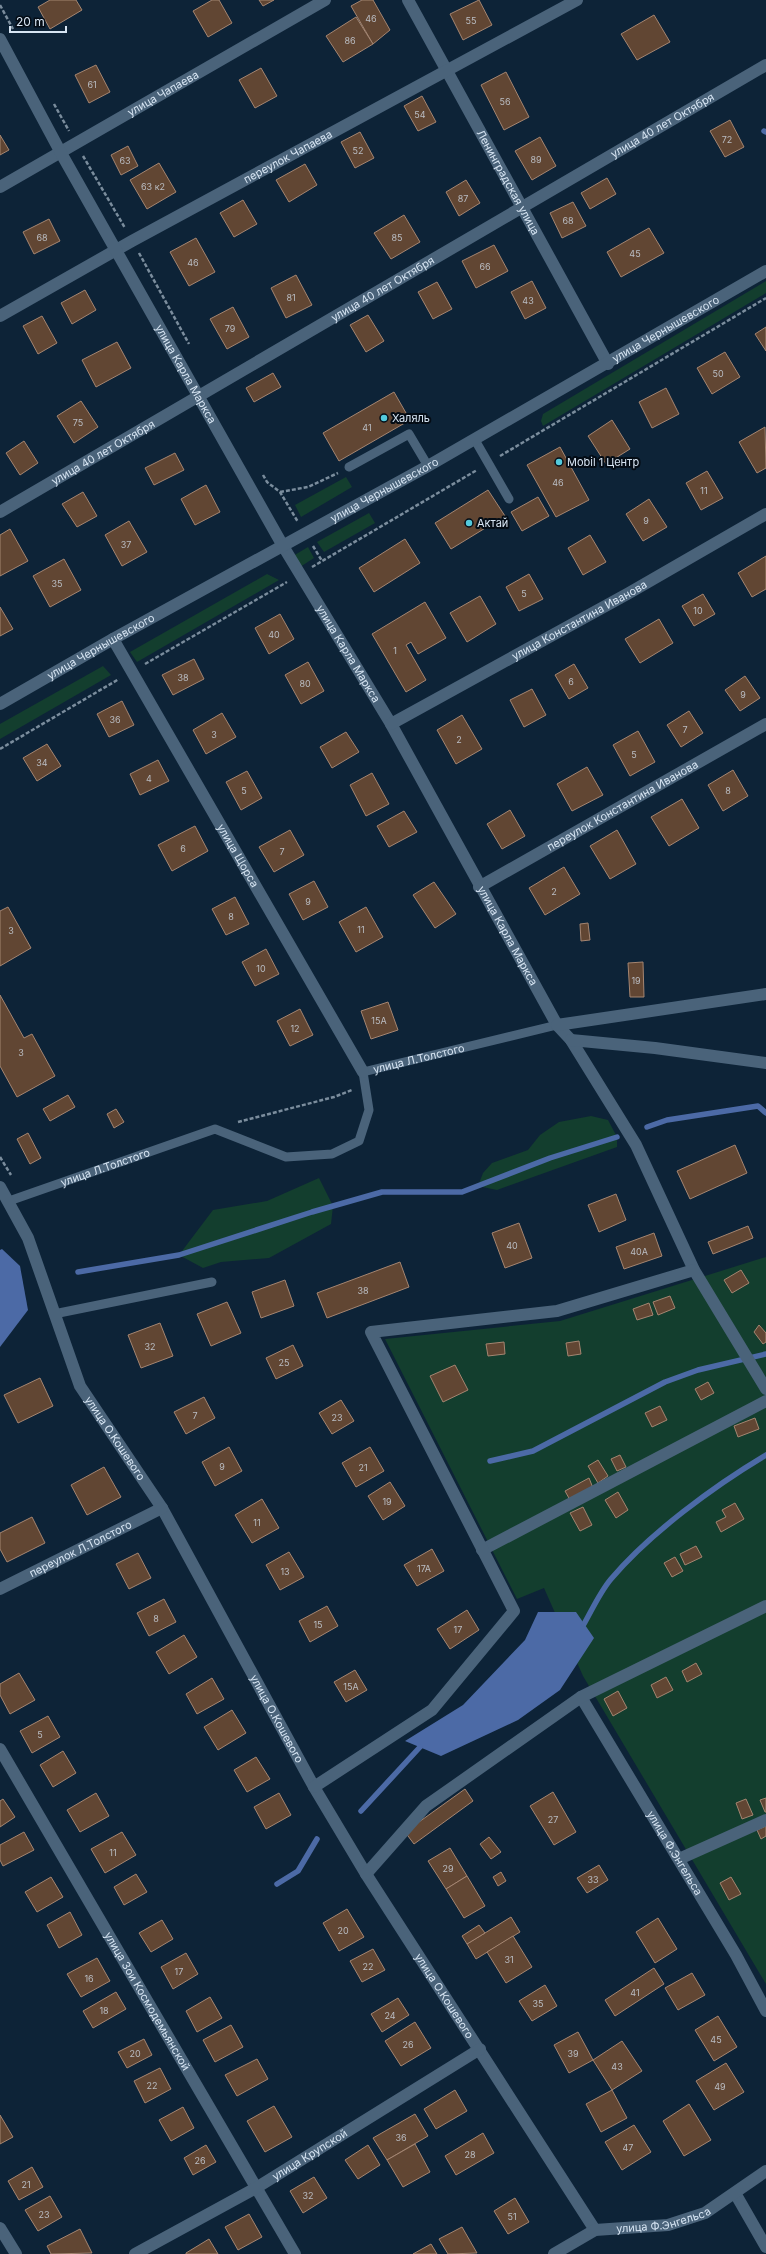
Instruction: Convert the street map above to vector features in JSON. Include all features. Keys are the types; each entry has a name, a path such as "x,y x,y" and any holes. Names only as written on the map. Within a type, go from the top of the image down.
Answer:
{"street":[{"name":"улица Чапаева","path":"0,187 325,0"},
{"name":"Ленинградская улица","path":"408,0 445,70 608,364"},
{"name":"переулок Чапаева","path":"0,316 117,249 445,70 577,0"},
{"name":"улица Карла Маркса","path":"0,39 61,153 117,249 283,546 391,724 479,887 557,1025 571,1040 636,1145 694,1270 766,1389"},
{"name":"улица 40 лет Октября","path":"0,512 199,397 521,206 766,65"},
{"name":"улица Чернышевского","path":"0,704 113,639 283,546 306,535 475,440 766,271"},
{"name":"улица Константина Иванова","path":"391,724 629,593 766,514"},
{"name":"улица Щорса","path":"113,639 363,1072"},
{"name":"переулок Константина Иванова","path":"479,887 766,724"},
{"name":"улица Л.Толстого","path":"557,1025 766,994"},
{"path":"571,1040 655,1048 766,1063"},
{"name":"улица О.Кошевого","path":"0,1186 28,1238 80,1386 162,1508 314,1787 366,1874 480,2049 595,2230"},
{"path":"314,1787 432,1710 514,1611 370,1332 558,1311 694,1270"},
{"path":"482,1550 766,1401"},
{"name":"переулок Л.Толстого","path":"0,1589 162,1508"},
{"path":"366,1874 426,1806 581,1697 766,1606"},
{"name":"улица Ф.Энгельса","path":"581,1697 736,1955 766,2011"},
{"name":"улица Зои Космодемьянской","path":"0,1749 295,2254"},
{"path":"679,1859 766,1820"},
{"name":"улица Крупской","path":"136,2254 256,2188 480,2049"},
{"name":"улица Ф.Энгельса","path":"554,2254 595,2230 668,2225 705,2213 766,2171"},
{"path":"735,2193 766,2247"},
{"path":"0,2228 16,2254"}],"lane":[{"path":"348,467 409,434 428,466"},
{"path":"475,440 509,499"},
{"name":"улица Л.Толстого","path":"9,1201 215,1129 286,1157 332,1154 359,1141 369,1110 363,1072 557,1025"},
{"path":"54,1314 212,1282"}],"path":[{"path":"0,5 15,33"},
{"path":"54,103 191,348"},
{"path":"0,749 300,575 766,298"},
{"path":"280,492 308,487 348,467"},
{"path":"259,469 267,482 280,492 322,561"},
{"path":"215,1129 268,1113 334,1097 365,1085"}],"green space":[{"path":"766,281 766,293 543,426 541,421 543,414"},
{"path":"346,477 352,487 301,517 295,505"},
{"path":"369,513 375,523 324,552 317,542"},
{"path":"308,547 314,558 300,567 293,556"},
{"path":"267,574 279,580 137,662 130,652"},
{"path":"103,666 111,675 0,739 0,724"},
{"path":"591,1116 608,1120 617,1137 617,1147 497,1190 478,1186 483,1173 492,1163 528,1150 540,1135 559,1122"},
{"path":"319,1178 333,1206 331,1224 269,1258 221,1262 203,1268 179,1255 213,1210 267,1201"},
{"path":"766,1257 766,1984 583,1676 544,1588 517,1599 385,1339 560,1321"}],"water":[{"path":"2,1249 20,1266 28,1310 0,1347 0,1250"},
{"path":"538,1612 576,1612 594,1638 560,1690 518,1720 441,1756 405,1741 463,1705 525,1640"}],"building":[{"path":"50,0 76,0 82,10 50,29 38,7"},
{"path":"212,0 219,0 232,23 208,37 193,11"},
{"path":"259,0 274,0 263,6"},
{"path":"362,0 373,0 390,30 373,44 351,6"},
{"path":"479,0 492,25 463,40 450,14"},
{"path":"654,15 670,42 637,60 621,34"},
{"path":"356,17 373,44 343,62 326,36"},
{"path":"96,65 110,92 89,103 75,75"},
{"path":"261,68 277,96 255,108 239,80"},
{"path":"506,72 529,117 504,130 481,85"},
{"path":"422,96 436,122 418,131 404,106"},
{"path":"730,120 744,147 725,157 710,131"},
{"path":"360,132 374,158 355,168 341,142"},
{"path":"0,135 9,150 0,155"},
{"path":"540,137 556,166 532,180 515,151"},
{"path":"128,146 138,166 121,175 111,155"},
{"path":"159,163 176,192 147,209 130,180"},
{"path":"305,164 317,185 289,202 276,180"},
{"path":"607,178 616,194 590,209 581,193"},
{"path":"466,180 480,203 459,216 446,192"},
{"path":"243,200 257,224 234,237 220,213"},
{"path":"573,202 586,226 562,238 550,213"},
{"path":"404,215 420,242 391,259 374,233"},
{"path":"49,219 60,241 34,254 23,232"},
{"path":"649,228 664,253 621,277 607,252"},
{"path":"196,238 215,272 189,286 170,252"},
{"path":"494,245 508,271 476,288 462,261"},
{"path":"296,275 312,305 286,318 271,288"},
{"path":"532,281 546,308 525,319 511,292"},
{"path":"437,282 452,309 433,319 418,292"},
{"path":"85,290 96,310 72,324 61,303"},
{"path":"233,307 249,337 227,349 210,319"},
{"path":"368,315 384,341 366,352 350,325"},
{"path":"42,316 57,343 38,354 23,326"},
{"path":"766,327 766,351 755,334"},
{"path":"117,342 131,368 96,387 82,360"},
{"path":"725,352 740,377 712,394 697,368"},
{"path":"273,373 281,387 254,402 246,388"},
{"path":"666,388 679,414 652,428 639,402"},
{"path":"394,392 410,420 339,461 323,433"},
{"path":"81,401 98,427 74,443 57,416"},
{"path":"612,420 630,449 606,464 588,436"},
{"path":"765,427 766,468 757,473 739,442"},
{"path":"24,441 38,463 20,475 6,453"},
{"path":"560,447 589,500 556,517 527,465"},
{"path":"175,453 184,470 154,485 145,468"},
{"path":"707,471 723,498 701,510 686,483"},
{"path":"206,485 220,512 195,525 181,499"},
{"path":"488,490 505,516 451,549 435,523"},
{"path":"83,492 97,516 77,527 62,504"},
{"path":"538,497 549,516 522,531 511,512"},
{"path":"649,499 667,527 643,541 626,514"},
{"path":"129,521 147,552 122,566 105,535"},
{"path":"10,529 28,561 0,576 0,535"},
{"path":"590,535 606,562 583,575 568,548"},
{"path":"405,539 420,563 374,592 359,568"},
{"path":"766,556 766,589 752,597 738,573"},
{"path":"64,559 81,590 50,607 33,576"},
{"path":"529,574 543,599 519,611 506,587"},
{"path":"703,594 715,614 694,626 682,606"},
{"path":"480,596 496,624 467,642 450,613"},
{"path":"425,602 446,638 418,654 411,642 406,645 426,680 406,692 372,634"},
{"path":"0,607 13,629 0,636"},
{"path":"280,614 294,639 269,654 255,628"},
{"path":"659,619 673,643 640,663 625,639"},
{"path":"194,659 204,679 173,695 162,675"},
{"path":"308,662 324,691 301,704 285,675"},
{"path":"574,664 588,688 569,699 555,675"},
{"path":"745,676 760,698 740,711 725,690"},
{"path":"532,689 546,715 524,727 510,700"},
{"path":"122,701 134,725 109,737 97,714"},
{"path":"689,711 703,733 681,747 667,725"},
{"path":"222,713 236,737 206,754 193,730"},
{"path":"462,715 482,749 456,764 437,730"},
{"path":"638,731 655,762 630,776 613,745"},
{"path":"346,732 359,752 332,768 320,747"},
{"path":"47,744 61,766 37,781 23,758"},
{"path":"158,760 169,781 140,795 130,774"},
{"path":"587,767 603,795 572,811 557,784"},
{"path":"733,770 748,796 723,811 708,785"},
{"path":"247,771 262,798 241,810 226,782"},
{"path":"372,773 389,804 366,816 350,785"},
{"path":"682,799 699,828 669,846 651,817"},
{"path":"510,810 525,836 502,849 487,824"},
{"path":"404,811 417,832 389,847 377,826"},
{"path":"195,826 208,851 172,871 158,845"},
{"path":"290,830 304,855 274,872 259,847"},
{"path":"617,830 636,864 610,879 590,846"},
{"path":"564,867 580,894 545,915 529,888"},
{"path":"314,881 328,907 303,920 289,894"},
{"path":"434,882 456,914 435,928 413,895"},
{"path":"235,897 249,924 226,935 212,909"},
{"path":"8,907 31,948 0,966 0,911"},
{"path":"366,907 383,937 356,952 339,922"},
{"path":"588,923 590,940 581,941 580,924"},
{"path":"266,949 279,974 255,986 242,962"},
{"path":"643,962 644,997 630,997 628,963"},
{"path":"0,995 24,1038 32,1034 55,1076 17,1097 0,1066"},
{"path":"388,1002 398,1030 371,1039 361,1011"},
{"path":"300,1009 313,1035 290,1046 277,1021"},
{"path":"68,1095 75,1107 50,1121 43,1109"},
{"path":"116,1109 124,1122 114,1128 107,1114"},
{"path":"28,1133 41,1158 30,1164 17,1139"},
{"path":"735,1145 747,1173 690,1199 677,1171"},
{"path":"616,1194 626,1220 599,1232 588,1205"},
{"path":"519,1223 532,1258 505,1268 492,1233"},
{"path":"748,1226 753,1238 713,1254 708,1242"},
{"path":"654,1233 662,1256 624,1269 616,1247"},
{"path":"400,1262 409,1287 327,1318 317,1293"},
{"path":"741,1270 749,1283 732,1293 724,1280"},
{"path":"285,1280 294,1306 261,1318 252,1292"},
{"path":"670,1296 675,1308 658,1315 653,1302"},
{"path":"227,1302 241,1333 211,1346 197,1314"},
{"path":"649,1303 653,1315 637,1320 633,1309"},
{"path":"160,1323 173,1356 141,1368 128,1335"},
{"path":"759,1325 766,1333 766,1342 763,1344 754,1332"},
{"path":"579,1341 581,1354 568,1356 566,1343"},
{"path":"504,1342 505,1354 488,1356 486,1344"},
{"path":"293,1345 303,1366 276,1379 266,1358"},
{"path":"455,1365 468,1390 443,1402 430,1376"},
{"path":"40,1378 53,1406 18,1423 4,1395"},
{"path":"708,1382 714,1393 701,1400 695,1389"},
{"path":"204,1397 215,1418 186,1434 174,1412"},
{"path":"341,1400 354,1421 332,1434 319,1413"},
{"path":"660,1406 667,1420 652,1427 645,1413"},
{"path":"755,1418 759,1429 738,1437 734,1426"},
{"path":"229,1447 242,1471 215,1486 202,1462"},
{"path":"370,1447 384,1471 356,1487 342,1463"},
{"path":"620,1455 626,1467 617,1471 611,1459"},
{"path":"598,1460 608,1476 598,1483 588,1466"},
{"path":"104,1467 121,1497 87,1515 71,1485"},
{"path":"589,1478 593,1488 570,1500 565,1491"},
{"path":"390,1482 405,1506 383,1520 368,1496"},
{"path":"618,1492 628,1510 616,1518 605,1500"},
{"path":"262,1499 279,1528 252,1543 235,1515"},
{"path":"735,1503 744,1519 721,1532 716,1522 726,1517 722,1510"},
{"path":"583,1507 592,1525 580,1531 570,1513"},
{"path":"32,1517 45,1543 7,1562 0,1549 0,1533"},
{"path":"696,1546 702,1557 685,1565 680,1554"},
{"path":"432,1549 444,1571 417,1586 404,1565"},
{"path":"289,1552 304,1577 280,1590 266,1565"},
{"path":"138,1553 151,1578 129,1589 116,1564"},
{"path":"675,1557 683,1571 672,1577 664,1563"},
{"path":"164,1599 176,1622 149,1636 137,1613"},
{"path":"327,1606 338,1626 310,1642 299,1621"},
{"path":"467,1610 479,1630 450,1649 437,1629"},
{"path":"184,1635 197,1657 169,1674 156,1652"},
{"path":"696,1663 702,1674 687,1682 682,1671"},
{"path":"355,1670 367,1690 346,1702 334,1682"},
{"path":"19,1673 35,1700 10,1714 0,1695 0,1684"},
{"path":"666,1677 673,1690 657,1698 651,1685"},
{"path":"212,1678 224,1699 197,1714 186,1694"},
{"path":"618,1691 627,1708 613,1716 604,1699"},
{"path":"232,1710 246,1733 218,1750 204,1727"},
{"path":"48,1716 60,1737 32,1753 20,1731"},
{"path":"63,1751 76,1773 53,1787 40,1765"},
{"path":"256,1757 270,1779 247,1792 234,1770"},
{"path":"465,1789 473,1801 414,1844 405,1832"},
{"path":"553,1792 576,1832 554,1845 530,1806"},
{"path":"96,1793 109,1816 80,1832 67,1810"},
{"path":"279,1793 291,1815 266,1829 254,1807"},
{"path":"766,1798 766,1812 765,1812 760,1800"},
{"path":"3,1799 15,1817 0,1827 0,1801"},
{"path":"746,1799 753,1815 742,1819 736,1803"},
{"path":"766,1826 766,1836 761,1839 757,1830"},
{"path":"24,1832 34,1850 3,1866 0,1860 0,1845"},
{"path":"122,1832 136,1855 105,1873 91,1849"},
{"path":"489,1837 501,1852 491,1859 480,1844"},
{"path":"450,1848 467,1876 446,1889 428,1861"},
{"path":"599,1865 608,1880 587,1893 577,1878"},
{"path":"501,1872 506,1881 498,1886 493,1877"},
{"path":"136,1874 147,1892 124,1905 114,1887"},
{"path":"467,1876 485,1906 464,1918 446,1889"},
{"path":"51,1877 63,1897 37,1912 25,1892"},
{"path":"731,1877 741,1894 729,1900 720,1883"},
{"path":"347,1909 364,1937 339,1951 323,1923"},
{"path":"70,1912 82,1935 59,1948 47,1925"},
{"path":"511,1917 520,1932 476,1959 467,1944"},
{"path":"658,1918 677,1949 655,1963 636,1932"},
{"path":"162,1920 173,1939 151,1952 139,1933"},
{"path":"479,1925 485,1933 467,1944 462,1936"},
{"path":"513,1936 532,1967 506,1983 487,1952"},
{"path":"373,1949 385,1970 362,1982 350,1961"},
{"path":"186,1953 198,1974 173,1989 161,1967"},
{"path":"97,1958 110,1981 81,1997 67,1974"},
{"path":"654,1968 664,1984 615,2016 605,2000"},
{"path":"692,1973 705,1995 678,2010 665,1988"},
{"path":"545,1985 557,2006 532,2021 519,2001"},
{"path":"116,1992 126,2009 93,2028 83,2011"},
{"path":"210,1997 222,2018 197,2032 186,2011"},
{"path":"398,1998 409,2015 382,2032 371,2014"},
{"path":"718,2016 737,2047 714,2061 695,2030"},
{"path":"415,2022 431,2048 401,2066 385,2041"},
{"path":"231,2025 243,2047 215,2062 203,2040"},
{"path":"578,2032 593,2060 569,2073 554,2045"},
{"path":"144,2039 152,2055 127,2068 118,2052"},
{"path":"622,2041 642,2071 612,2090 593,2060"},
{"path":"257,2059 268,2079 237,2096 225,2075"},
{"path":"726,2063 744,2092 714,2110 696,2081"},
{"path":"160,2068 171,2089 145,2103 134,2081"},
{"path":"455,2090 467,2111 436,2129 424,2109"},
{"path":"612,2090 627,2118 601,2132 586,2104"},
{"path":"689,2104 711,2140 684,2156 663,2121"},
{"path":"274,2106 292,2137 265,2152 247,2121"},
{"path":"183,2107 194,2128 171,2141 159,2120"},
{"path":"415,2114 428,2136 387,2160 373,2138"},
{"path":"0,2115 13,2137 0,2144"},
{"path":"634,2125 651,2152 622,2170 605,2142"},
{"path":"483,2133 494,2153 456,2175 445,2156"},
{"path":"415,2144 430,2172 403,2187 387,2160"},
{"path":"206,2145 216,2162 193,2175 184,2158"},
{"path":"368,2145 380,2165 358,2179 345,2160"},
{"path":"32,2167 43,2187 19,2200 8,2181"},
{"path":"314,2177 327,2198 303,2213 290,2191"},
{"path":"50,2196 62,2217 38,2231 25,2210"},
{"path":"515,2198 529,2222 508,2234 494,2211"},
{"path":"249,2214 262,2237 238,2250 225,2227"},
{"path":"462,2227 477,2253 448,2254 439,2239"},
{"path":"80,2229 92,2253 51,2254 47,2246"},
{"path":"209,2239 218,2254 186,2254 186,2253"},
{"path":"431,2244 437,2254 413,2254"}],"waterway":[{"path":"647,1127 667,1120 758,1106 766,1113"},
{"path":"78,1272 179,1255 312,1212 382,1192 462,1192 550,1158 617,1137"},
{"path":"490,1461 533,1451 665,1382 698,1370 766,1354"},
{"path":"584,1624 607,1584 644,1545 704,1496 766,1455"},
{"path":"361,1811 420,1747"},
{"path":"277,1884 298,1871 317,1839"}],"place":[{"name":"Халяль","path":"384,418"},
{"name":"Mobil 1 Центр","path":"559,462"},
{"name":"Актай","path":"469,523"}]}
